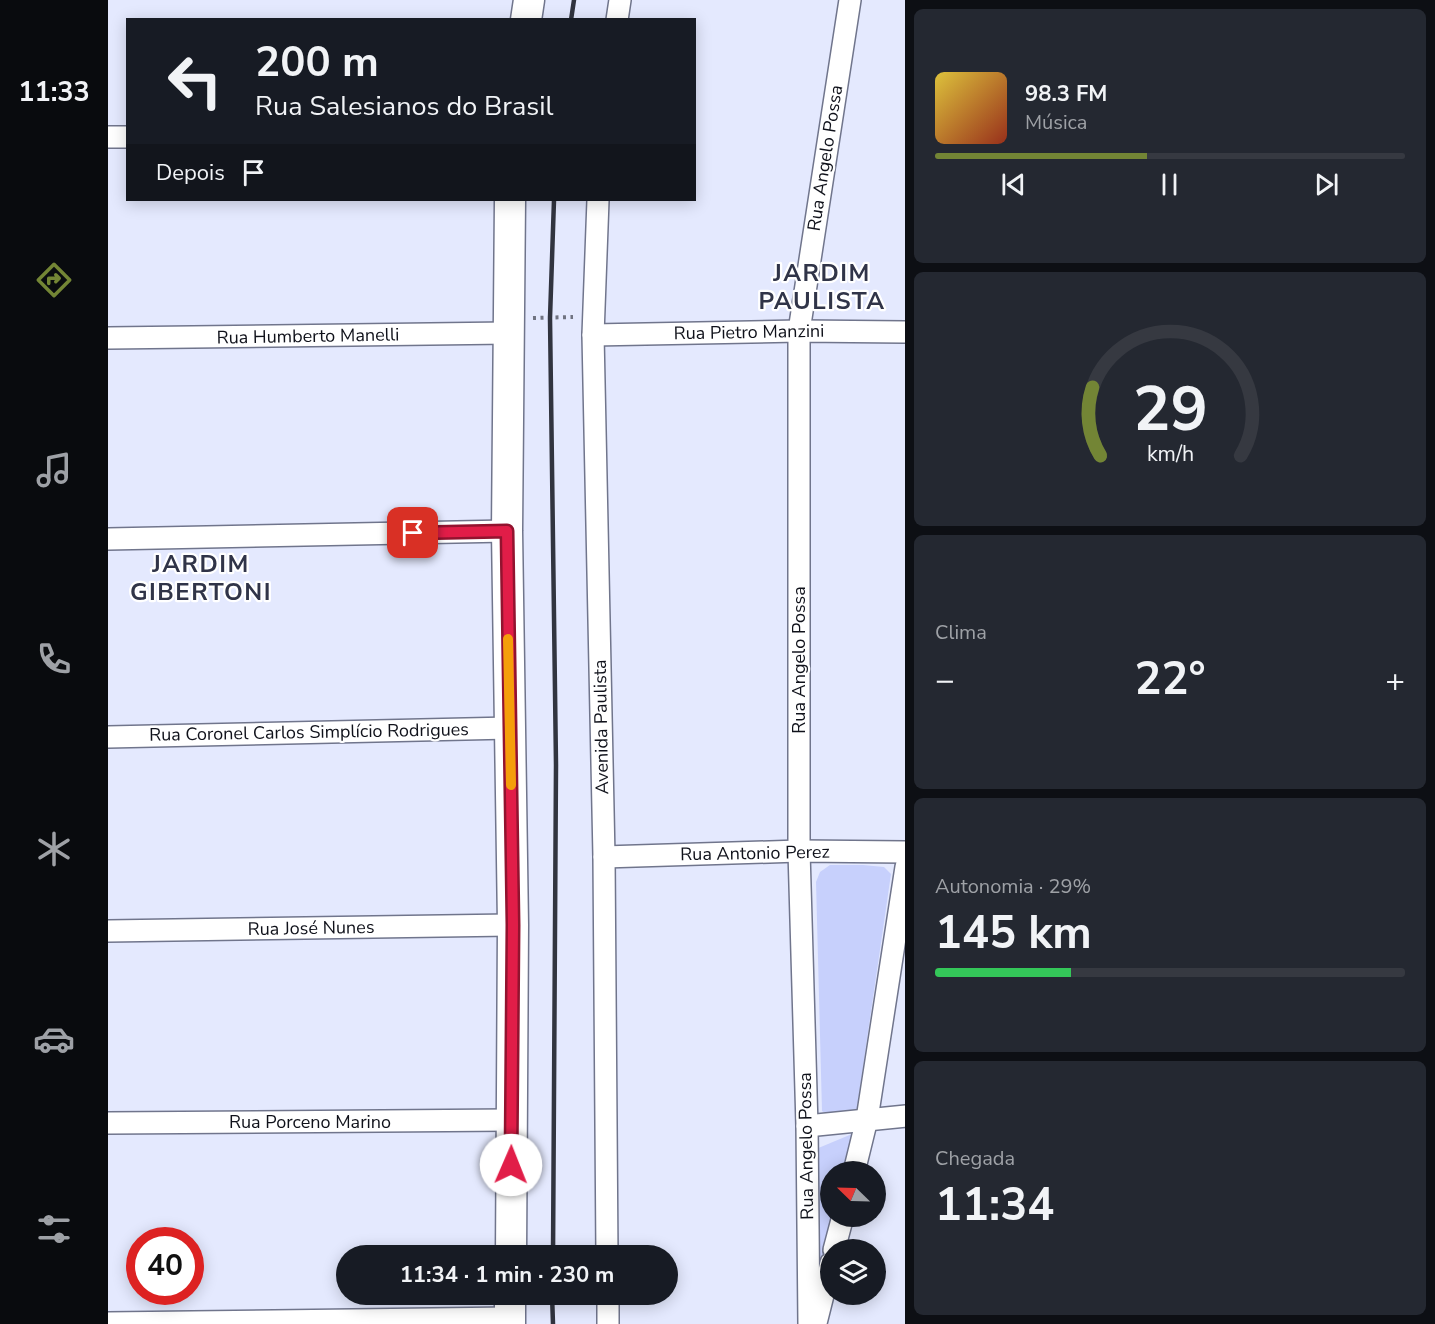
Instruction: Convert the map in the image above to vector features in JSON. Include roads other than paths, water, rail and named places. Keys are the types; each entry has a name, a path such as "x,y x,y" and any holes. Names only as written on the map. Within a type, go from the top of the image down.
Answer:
{"street":[{"path":"526,18 529,0"},
{"path":"617,18 620,0"},
{"name":"Rua Angelo Possa","path":"809,1324 807,1126 799,851 799,331 849,0"},
{"path":"108,137 126,137"},
{"path":"510,201 507,531 513,925 511,1245"},
{"name":"Avenida Paulista","path":"598,201 594,326 604,857 608,1245"},
{"name":"Rua Humberto Manelli","path":"108,338 508,326"},
{"name":"Rua Pietro Manzini","path":"594,326 905,332"},
{"path":"108,539 507,531"},
{"name":"Rua Coronel Carlos Simplício Rodrigues","path":"108,737 510,728"},
{"name":"Rua Antonio Perez","path":"604,857 799,851 905,852"},
{"path":"857,1161 867,1119 905,873"},
{"name":"Rua José Nunes","path":"108,931 513,925"},
{"path":"807,1126 905,1116"},
{"name":"Rua Porceno Marino","path":"108,1123 512,1120"},
{"path":"608,1305 608,1324"},
{"path":"816,1324 821,1305"},
{"path":"108,1323 510,1312"}],"railway":[{"path":"571,18 574,0"},
{"path":"553,1245 556,765 550,318 554,201"},
{"path":"552,1305 553,1324"}],"district":[{"name":"JARDIM PAULISTA","path":"822,287"},
{"name":"JARDIM GIBERTONI","path":"201,578"}]}
